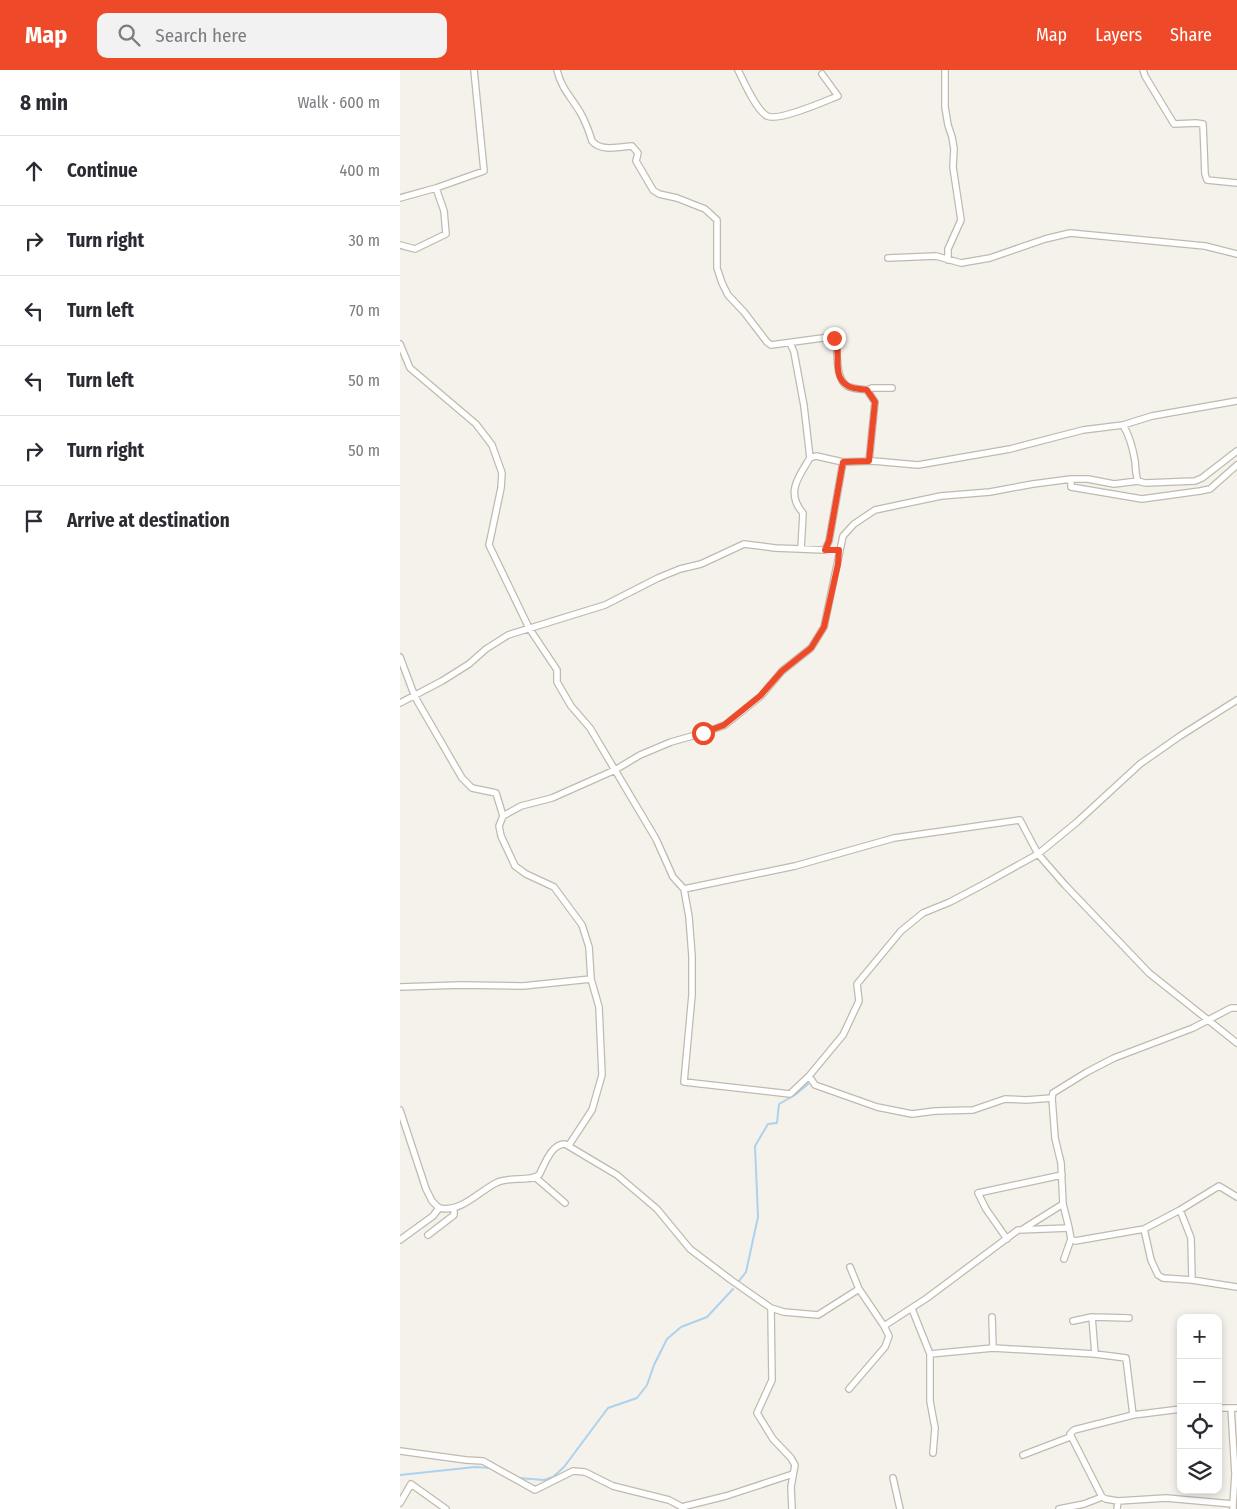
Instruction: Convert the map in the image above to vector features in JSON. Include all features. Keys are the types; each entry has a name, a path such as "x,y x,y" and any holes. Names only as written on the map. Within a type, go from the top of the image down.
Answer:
{"street":[{"path":"400,198 484,171 474,70"},
{"path":"558,70 560,82 571,101 579,110 596,146 603,148 632,146 638,153 636,161 652,190 705,209 717,220 717,268 728,295 770,345 834,338 838,354 837,367 843,381 848,386 867,390 872,388 892,388"},
{"path":"738,70 756,104 764,115 770,118 783,116 838,96 822,74"},
{"path":"944,70 945,107 954,149 953,167 960,220 948,249 948,260"},
{"path":"1143,70 1174,124 1196,122 1203,124 1205,174 1207,180 1237,183"},
{"path":"400,245 415,248 446,234 444,211 436,188"},
{"path":"888,258 936,256 961,263 990,258 1045,239 1070,233 1205,246 1237,254"},
{"path":"790,343 804,406 810,458 794,487 794,498 797,506 803,512 801,549"},
{"path":"400,344 410,368 476,424 492,445 502,472 501,488 488,545 529,628 557,670 556,679 572,706 590,728 656,839 673,877 684,889 689,916 692,985 684,1082 790,1094 809,1076 843,1035 859,1001 857,984 901,931 923,913 976,889 1038,854 1077,822 1140,764 1237,700"},
{"path":"867,390 875,402 869,461"},
{"path":"810,458 816,456 843,462 869,461 918,465 1010,449 1083,430 1123,425 1152,416 1237,401"},
{"path":"1123,425 1135,460 1138,481"},
{"path":"569,1145 592,1110 602,1075 599,1008 591,979 589,947 582,925 554,887 526,874 515,866 500,836 499,826 504,816 521,806 552,798 615,770 640,755 663,745 724,725 760,696 782,671 811,648 824,627 843,536 854,524 876,510 941,496 990,492 1071,479 1088,479 1114,484 1138,481 1145,483 1195,481 1207,476 1237,452"},
{"path":"825,550 829,541 843,462"},
{"path":"1071,479 1071,488 1142,499 1200,492 1210,488 1237,465"},
{"path":"400,703 415,697 469,664 496,642 508,635 605,605 658,578 680,569 701,564 744,544 839,550"},
{"path":"400,657 415,697 462,778 472,788 496,793 504,816"},
{"path":"684,889 795,866 894,838 1020,820 1038,854 1149,973 1237,1043"},
{"path":"400,988 461,985 523,986 591,979"},
{"path":"1064,1260 1071,1239 1063,1204 1062,1175 1055,1138 1052,1094 1086,1072 1114,1058 1185,1031 1232,1008 1237,1008"},
{"path":"809,1076 815,1085 877,1107 912,1114 973,1110 1005,1099 1052,1098"},
{"path":"400,1110 426,1189 432,1201 439,1208 454,1208 496,1182 510,1178 535,1177 554,1148 561,1144 569,1145 617,1175 657,1208 690,1249 771,1308 784,1312 818,1315 859,1289"},
{"path":"1007,1239 986,1209 978,1193 1062,1175"},
{"path":"535,1177 565,1203"},
{"path":"1071,1239 1075,1241 1144,1229 1219,1186 1237,1198"},
{"path":"1023,1229 1063,1204"},
{"path":"400,1240 424,1224 439,1208"},
{"path":"428,1235 454,1215 454,1208"},
{"path":"1180,1210 1190,1238 1192,1280"},
{"path":"884,1326 912,1308 1018,1230 1068,1228"},
{"path":"1144,1229 1151,1260 1158,1275 1163,1278 1192,1280 1237,1287"},
{"path":"849,1390 885,1347 889,1336 859,1289 850,1267"},
{"path":"771,1308 772,1380 757,1413 773,1439 795,1465 791,1487 792,1509"},
{"path":"912,1308 930,1354 930,1401 936,1428 933,1453"},
{"path":"992,1317 993,1348"},
{"path":"1092,1317 1095,1354"},
{"path":"1073,1321 1092,1317 1129,1318"},
{"path":"930,1354 993,1348 1095,1354 1126,1358 1133,1414"},
{"path":"1177,1409 1133,1414 1072,1430 1070,1437 1102,1497 1118,1501 1166,1498 1233,1507 1235,1474 1234,1408"},
{"path":"1023,1455 1070,1437"},
{"path":"400,1451 483,1461 535,1490 573,1471 585,1472 613,1486 669,1500 682,1507 726,1496 793,1474"},
{"path":"893,1478 900,1509"},
{"path":"400,1503 412,1484 446,1509"},
{"path":"1059,1509 1084,1504 1102,1497"},
{"path":"1117,1509 1118,1501"}],"waterway":[{"path":"739,1281 746,1272 758,1217 755,1146 768,1124 777,1123 779,1104 795,1095 808,1084"},
{"path":"519,1478 544,1480 553,1477 564,1467 608,1408 637,1398 647,1385 654,1365 667,1339 681,1327 707,1317 733,1289"},
{"path":"400,1475 475,1467 491,1468"}],"route":[{"path":"703,733 724,725 760,696 782,671 811,648 824,627 838,564 839,550 825,550 829,541 843,462 869,461 875,402 867,390 848,386 843,381 837,367 838,354 834,338"}]}
